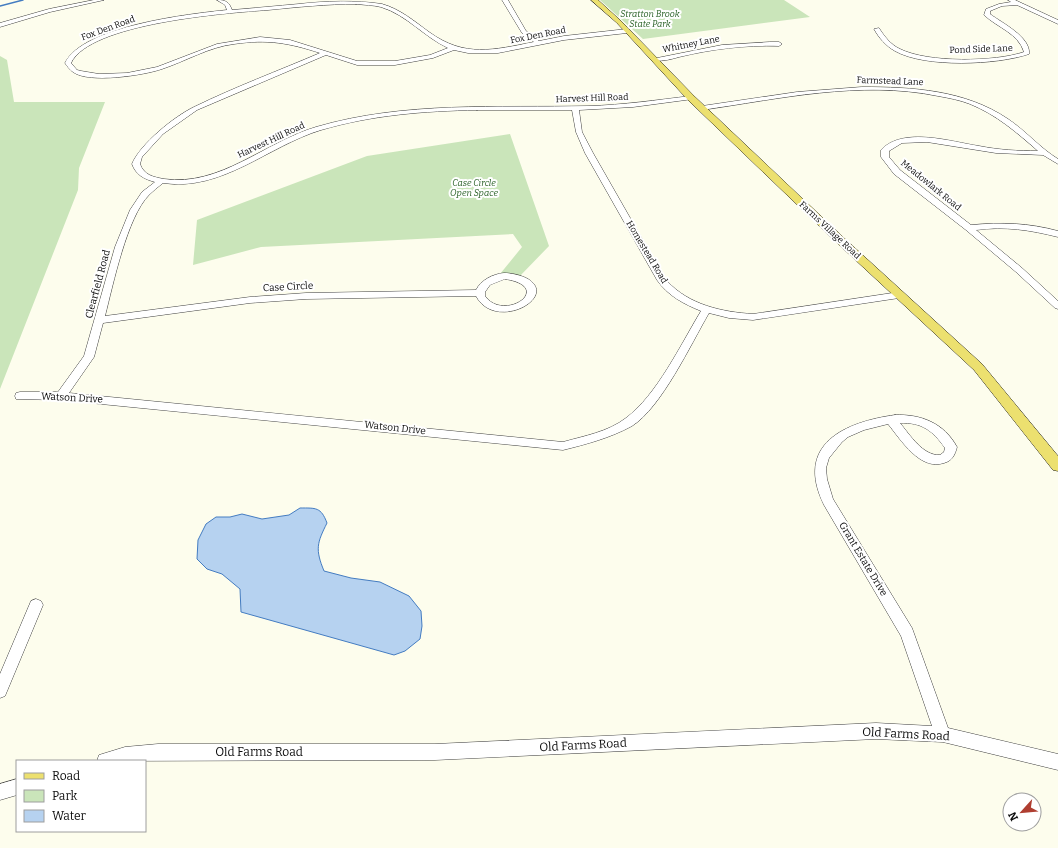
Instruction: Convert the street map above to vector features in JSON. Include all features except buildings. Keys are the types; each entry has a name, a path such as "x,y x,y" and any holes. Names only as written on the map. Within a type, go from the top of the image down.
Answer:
{"main road":[{"name":"Farms Village Road","path":"594,0 655,59 691,98 899,295 978,367 1058,466"}],"street":[{"path":"0,25 49,11 101,0"},
{"path":"220,0 227,4 231,12"},
{"path":"505,0 524,32 538,43"},
{"path":"1011,0 1058,22"},
{"name":"Fox Den Road","path":"453,48 431,57 395,63 357,63 324,54 290,42 260,39 219,45 159,68 127,75 99,76 80,73 75,71 68,63 69,59 77,50 86,45 126,30 168,20 231,12 343,2 379,5 397,12 436,40 453,48 468,51 498,51 564,38 627,31"},
{"name":"Pond Side Lane","path":"877,30 897,50 921,59 1008,59 1027,53 1026,47 1022,40 987,15 988,10 1001,5 1017,3"},
{"name":"Whitney Lane","path":"655,59 672,58 721,46 742,44 779,44"},
{"name":"Harvest Hill Road","path":"324,54 195,109 161,133 139,156 136,164 138,170 144,176 161,182 188,182 213,177 309,131 374,114 407,110 465,108 620,107 691,98"},
{"name":"Farmstead Lane","path":"702,108 835,89 865,88 926,91 958,98 999,116 1044,153 1058,162"},
{"name":"Homestead Road","path":"575,108 579,132 589,153 663,282 671,290 686,300 706,310 743,317 765,316 899,295"},
{"name":"Meadowlark Road","path":"1044,153 996,151 946,143 907,140 895,142 885,150 885,156 897,172 969,228 1019,270 1058,306"},
{"name":"Clearfield Road","path":"61,396 89,357 126,226 140,200 161,182"},
{"path":"969,228 1012,225 1044,229 1058,234"},
{"path":"505,276 521,278 527,282 533,292 531,298 526,303 507,309 494,307 487,303 482,298 480,293 481,288 490,280 505,276"},
{"name":"Case Circle","path":"99,320 264,299 306,296 480,293"},
{"name":"Watson Drive","path":"20,396 61,396 563,446 601,436 630,422 647,406 657,393 706,310"},
{"name":"Grant Estate Drive","path":"891,420 913,446 929,459 944,459 950,454 951,447 945,438 924,422 900,418 891,420 857,429 844,434 823,456 820,470 821,482 828,501 907,633 943,734"},
{"path":"0,691 36,605"},
{"name":"Old Farms Road","path":"108,760 125,755 158,752 435,752 876,731 943,734 1058,762"},
{"path":"0,792 16,787"}],"green space":[{"name":"Stratton Brook State Park","path":"600,0 784,0 810,17 643,39"},
{"path":"0,56 7,60 14,102 105,102 79,168 78,190 0,389"},
{"name":"Case Circle Open Space","path":"510,134 549,246 519,277 500,274 522,247 513,234 261,247 193,265 197,220 367,156"}],"water":[{"path":"300,508 310,508 320,511 327,523 318,546 319,557 324,571 351,578 380,582 409,596 421,611 422,626 420,639 405,651 394,655 241,612 240,589 222,574 207,569 197,559 198,540 206,524 216,517 230,517 242,514 262,519 289,515"}],"waterway":[{"path":"0,6 23,0"}]}
